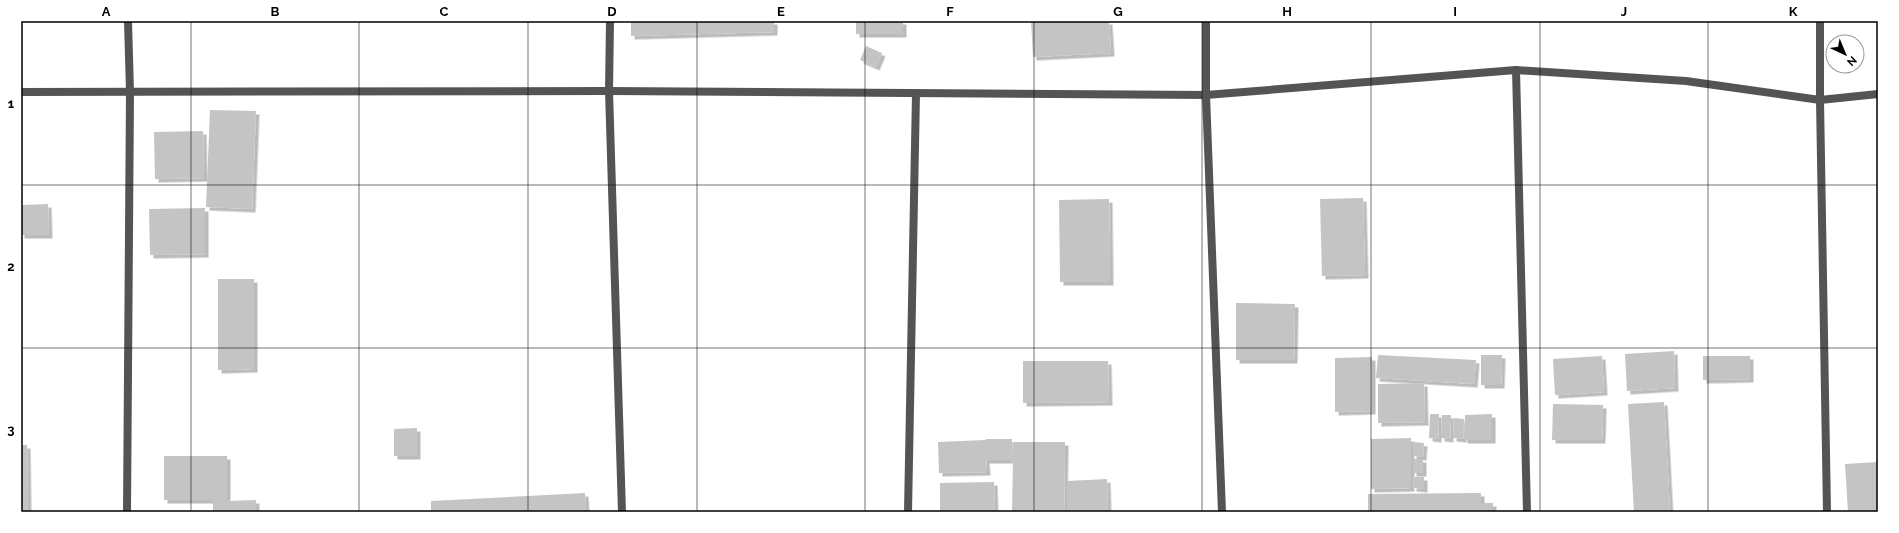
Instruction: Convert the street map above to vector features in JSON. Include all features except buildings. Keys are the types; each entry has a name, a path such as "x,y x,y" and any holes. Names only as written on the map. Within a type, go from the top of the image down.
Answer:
{"street":[{"path":"127,512 130,92 128,21"},
{"path":"610,21 609,91 622,512"},
{"path":"1206,21 1206,95 1222,512"},
{"path":"1820,21 1827,512"},
{"path":"21,92 609,91 1206,95 1516,70 1686,81 1820,100 1878,94"},
{"path":"1516,70 1527,512"},
{"path":"908,512 916,94"}]}
